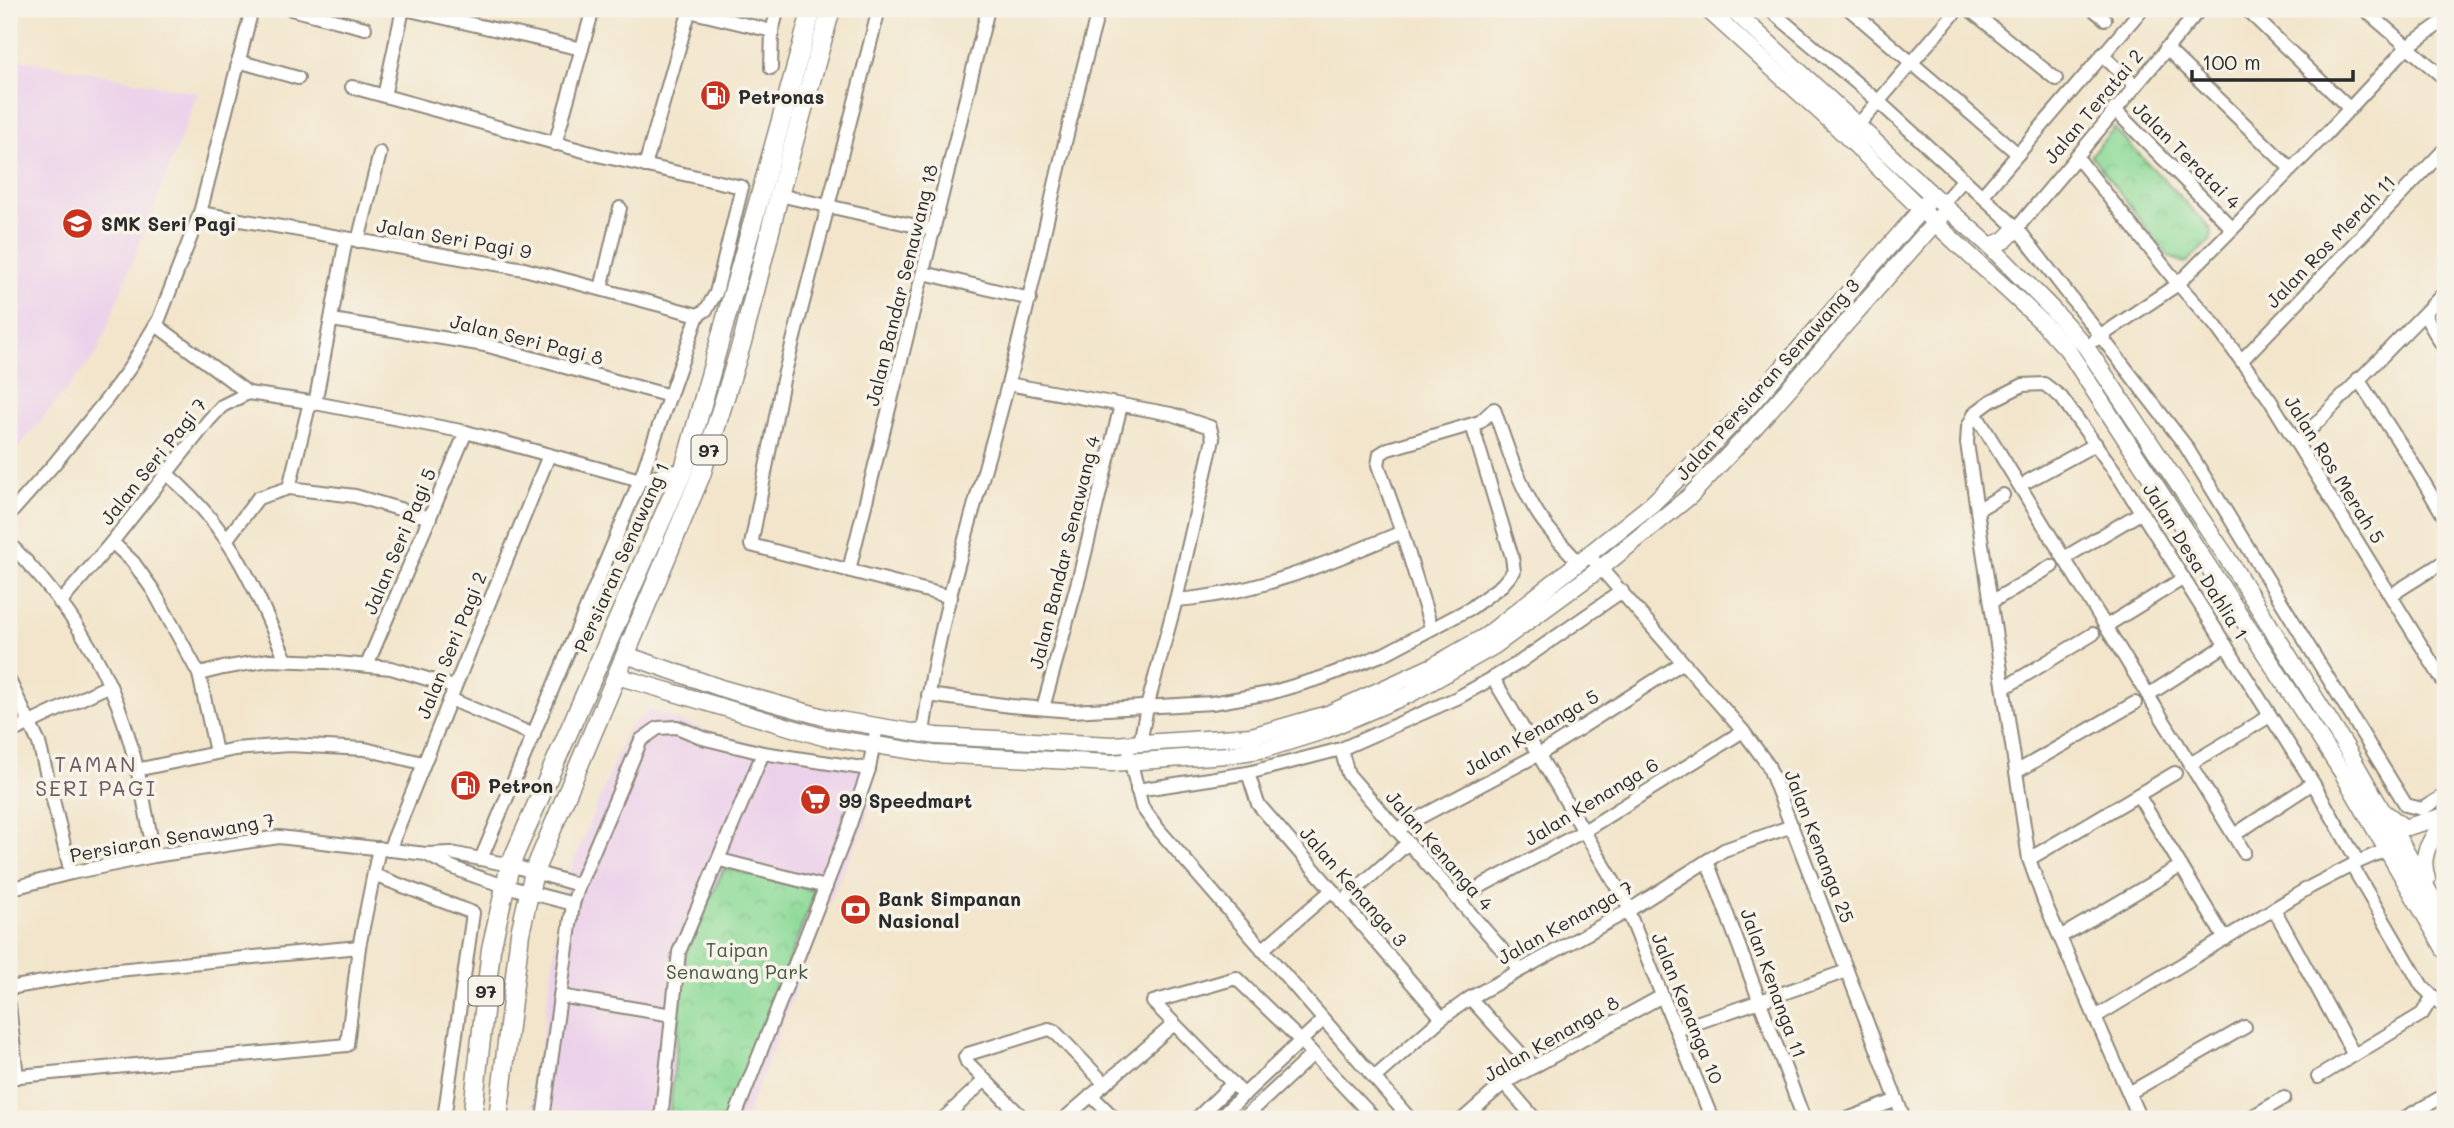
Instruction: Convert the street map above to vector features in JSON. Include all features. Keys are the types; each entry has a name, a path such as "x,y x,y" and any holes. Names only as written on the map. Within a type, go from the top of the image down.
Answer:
{"main road":[{"name":"Persiaran Senawang 1","path":"472,1119 491,949 510,865 684,469 812,9"},
{"name":"Persiaran Senawang 1","path":"498,1119 520,933 528,891 701,475 743,339 779,195 831,9"}],"street":[{"path":"9,515 106,400 156,325 201,213 252,9"},
{"path":"291,9 338,15 365,28"},
{"path":"384,96 404,9 582,49"},
{"path":"555,144 593,9"},
{"path":"771,68 772,31 778,9"},
{"path":"879,9 783,380 751,545 951,597"},
{"name":"Jalan Bandar Senawang 18","path":"849,570 988,9"},
{"path":"923,734 928,695 951,597 1030,299 1078,82 1099,9"},
{"path":"1707,9 1836,126 2067,349 2342,772 2445,920"},
{"path":"1732,9 1990,246 2053,309 2086,347 2226,556 2344,744 2380,809 2445,950"},
{"path":"1769,9 1879,102 2017,228 2185,445 2406,805 2422,809 2445,795"},
{"path":"1849,9 2018,153"},
{"path":"1858,125 1958,9"},
{"path":"1969,9 2056,79"},
{"path":"2093,9 2105,19"},
{"path":"1982,195 2142,9"},
{"name":"Jalan Teratai 2","path":"2017,228 2200,9"},
{"path":"2246,9 2350,109"},
{"path":"2364,9 2445,79"},
{"path":"645,166 689,10 772,31"},
{"path":"2086,347 2178,284 2407,47 2445,20"},
{"path":"2166,48 2291,169"},
{"path":"2102,55 2135,85"},
{"path":"238,61 298,78"},
{"path":"352,87 555,144 743,187 716,293 706,310 698,315 640,480 481,859"},
{"name":"Jalan Teratai 4","path":"2115,109 2232,228"},
{"name":"Jalan Ros Merah 11","path":"2242,360 2445,149"},
{"path":"289,488 313,403 352,240 380,153"},
{"name":"Jalan Ros Merah 5","path":"2076,156 2242,360 2444,679"},
{"path":"1941,203 1964,180"},
{"path":"779,195 934,230"},
{"name":"Jalan Persiaran Senawang 3","path":"626,655 724,689 827,719 923,734 1134,744 1252,736 1328,714 1433,666 1486,636 1652,504 1709,448 1921,209 1941,203"},
{"name":"Jalan Persiaran Senawang 3","path":"617,676 823,737 934,754 1129,762 1227,755 1265,749 1323,731 1410,694 1494,646 1601,568 1690,496 1935,223 1941,203"},
{"path":"601,289 620,208"},
{"name":"Jalan Seri Pagi 9","path":"201,213 524,269 698,315"},
{"path":"1990,246 2005,240 2017,228"},
{"path":"923,273 1030,299"},
{"path":"2297,443 2445,292"},
{"path":"2424,314 2445,350"},
{"name":"Jalan Seri Pagi 8","path":"332,320 485,345 670,396"},
{"path":"156,325 248,393 466,432 640,480 684,469"},
{"path":"2358,379 2410,458 2445,518"},
{"path":"1008,384 1171,414 1210,427 1213,439 1176,600 1129,762 1142,807 1262,950 1410,1119"},
{"name":"Jalan Desa Dahlia 1","path":"1975,414 1991,401 2023,385 2044,384 2061,397 2142,512 2313,783 2422,986 2433,996"},
{"name":"Jalan Seri Pagi 7","path":"60,603 209,420 222,406 248,393"},
{"name":"Jalan Bandar Senawang 4","path":"1043,708 1080,574 1121,405"},
{"name":"Jalan Kenanga 25","path":"1472,425 1480,422 1494,409 1510,460 1532,504 1550,531 1584,559 1601,568 1742,731 1768,765 1904,1119"},
{"path":"2140,1119 2060,937 2029,859 1967,443 1968,427 1975,414 2244,852"},
{"path":"928,695 1072,710 1212,703 1270,693 1321,678 1384,654 1471,608 1502,585 1514,570 1472,425 1388,449 1380,454 1378,465 1431,627"},
{"name":"Jalan Seri Pagi 5","path":"367,665 466,432"},
{"path":"2028,481 2096,444"},
{"name":"Jalan Seri Pagi 2","path":"13,1077 347,1045 359,947 374,875 549,455"},
{"path":"166,473 194,497 227,539 254,587 286,660"},
{"path":"227,539 258,498 289,488 355,496 430,519"},
{"path":"1977,510 2003,495"},
{"path":"2064,558 2142,512"},
{"path":"1176,600 1213,597 1257,588 1402,532"},
{"path":"112,542 133,562 153,590 199,674 216,752"},
{"path":"9,543 35,570 60,603 110,685 136,770 154,856"},
{"path":"2391,595 2445,561"},
{"path":"1991,602 2052,566"},
{"path":"2106,626 2184,578"},
{"path":"1137,789 1248,772 1341,749 1457,698 1520,663 1622,591"},
{"path":"2004,688 2093,634"},
{"path":"2148,695 2226,645"},
{"path":"199,674 269,660 367,665 413,673 534,735"},
{"name":"Jalan Kenanga 5","path":"1396,830 1537,755 1682,663"},
{"name":"Jalan Kenanga 10","path":"1493,678 1629,910 1712,1119"},
{"path":"9,680 39,743 71,873"},
{"path":"9,733 110,685"},
{"path":"2016,772 2135,703"},
{"path":"2190,764 2270,716"},
{"path":"734,1119 826,887 869,769 877,726"},
{"path":"543,1119 573,904 641,740 657,728 677,727 706,739 763,753 869,769"},
{"name":"Jalan Kenanga 6","path":"1457,899 1584,831 1742,731"},
{"path":"136,770 216,752 289,745 365,749 422,763"},
{"name":"Jalan Kenanga 4","path":"1341,749 1348,774 1520,970"},
{"path":"661,1119 679,951 720,860 763,753"},
{"name":"Jalan Kenanga 3","path":"1248,772 1258,804 1442,1018"},
{"path":"2029,859 2175,773"},
{"path":"2234,835 2313,783"},
{"path":"2138,794 2225,939"},
{"path":"2380,809 2403,827 2445,817"},
{"path":"2095,1017 2274,909 2445,817"},
{"path":"2437,905 2423,867 2424,853 2445,817"},
{"name":"Jalan Kenanga 7","path":"1374,1078 1442,1018 1470,998 1629,910 1724,850 1792,826"},
{"name":"Persiaran Senawang 7","path":"9,889 154,856 279,836 426,854 451,853 510,865 579,885"},
{"path":"1342,902 1408,843"},
{"path":"426,854 447,866 573,904"},
{"path":"720,860 826,887"},
{"name":"Jalan Kenanga 11","path":"1707,861 1804,1119"},
{"path":"2060,937 2181,866"},
{"path":"374,875 472,913 444,1119"},
{"path":"1262,950 1332,890"},
{"path":"2274,909 2354,1055"},
{"path":"9,988 107,971 359,947"},
{"path":"1676,1030 1847,971"},
{"path":"1244,1095 1153,1002 1236,978 1301,1041 1368,1117"},
{"path":"560,996 672,1015"},
{"name":"Jalan Kenanga 8","path":"1463,1119 1504,1083 1662,996"},
{"path":"2318,1077 2422,1014 2433,996 2445,1008"},
{"path":"1470,998 1533,1067"},
{"path":"9,1004 13,1077"},
{"path":"1218,1119 1323,1020"},
{"path":"1065,1119 1174,1024"},
{"path":"2129,1093 2245,1027"},
{"path":"1024,1119 967,1062 965,1057 968,1054 1049,1029 1105,1084"},
{"path":"1243,1119 1313,1054"},
{"path":"943,1119 984,1081"},
{"path":"1196,1119 1233,1083"},
{"path":"1504,1083 1535,1119"},
{"path":"2403,1119 2445,1095"},
{"path":"1091,1096 1115,1119"},
{"path":"2248,1119 2284,1098"},
{"path":"1847,1119 1897,1100"}],"shaded area":[{"name":"SMK Seri Pagi","path":"9,57 198,93 97,353 9,459"},
{"path":"650,710 707,731 764,746 876,764 866,824 836,886 745,1119 530,1119 565,883 628,728"}],"green space":[{"path":"2114,128 2212,230 2211,240 2185,263 2169,257 2091,155"},
{"name":"Taipan Senawang Park","path":"724,868 816,891 726,1119 669,1119 686,953"}],"place":[{"name":"Petronas","path":"715,96"},
{"name":"SMK Seri Pagi","path":"78,223"},
{"name":"Petron","path":"465,785"},
{"name":"99 Speedmart","path":"816,800"},
{"name":"Bank Simpanan Nasional","path":"855,909"}],"district":[{"name":"TAMAN SERI PAGI","path":"96,775"}]}
